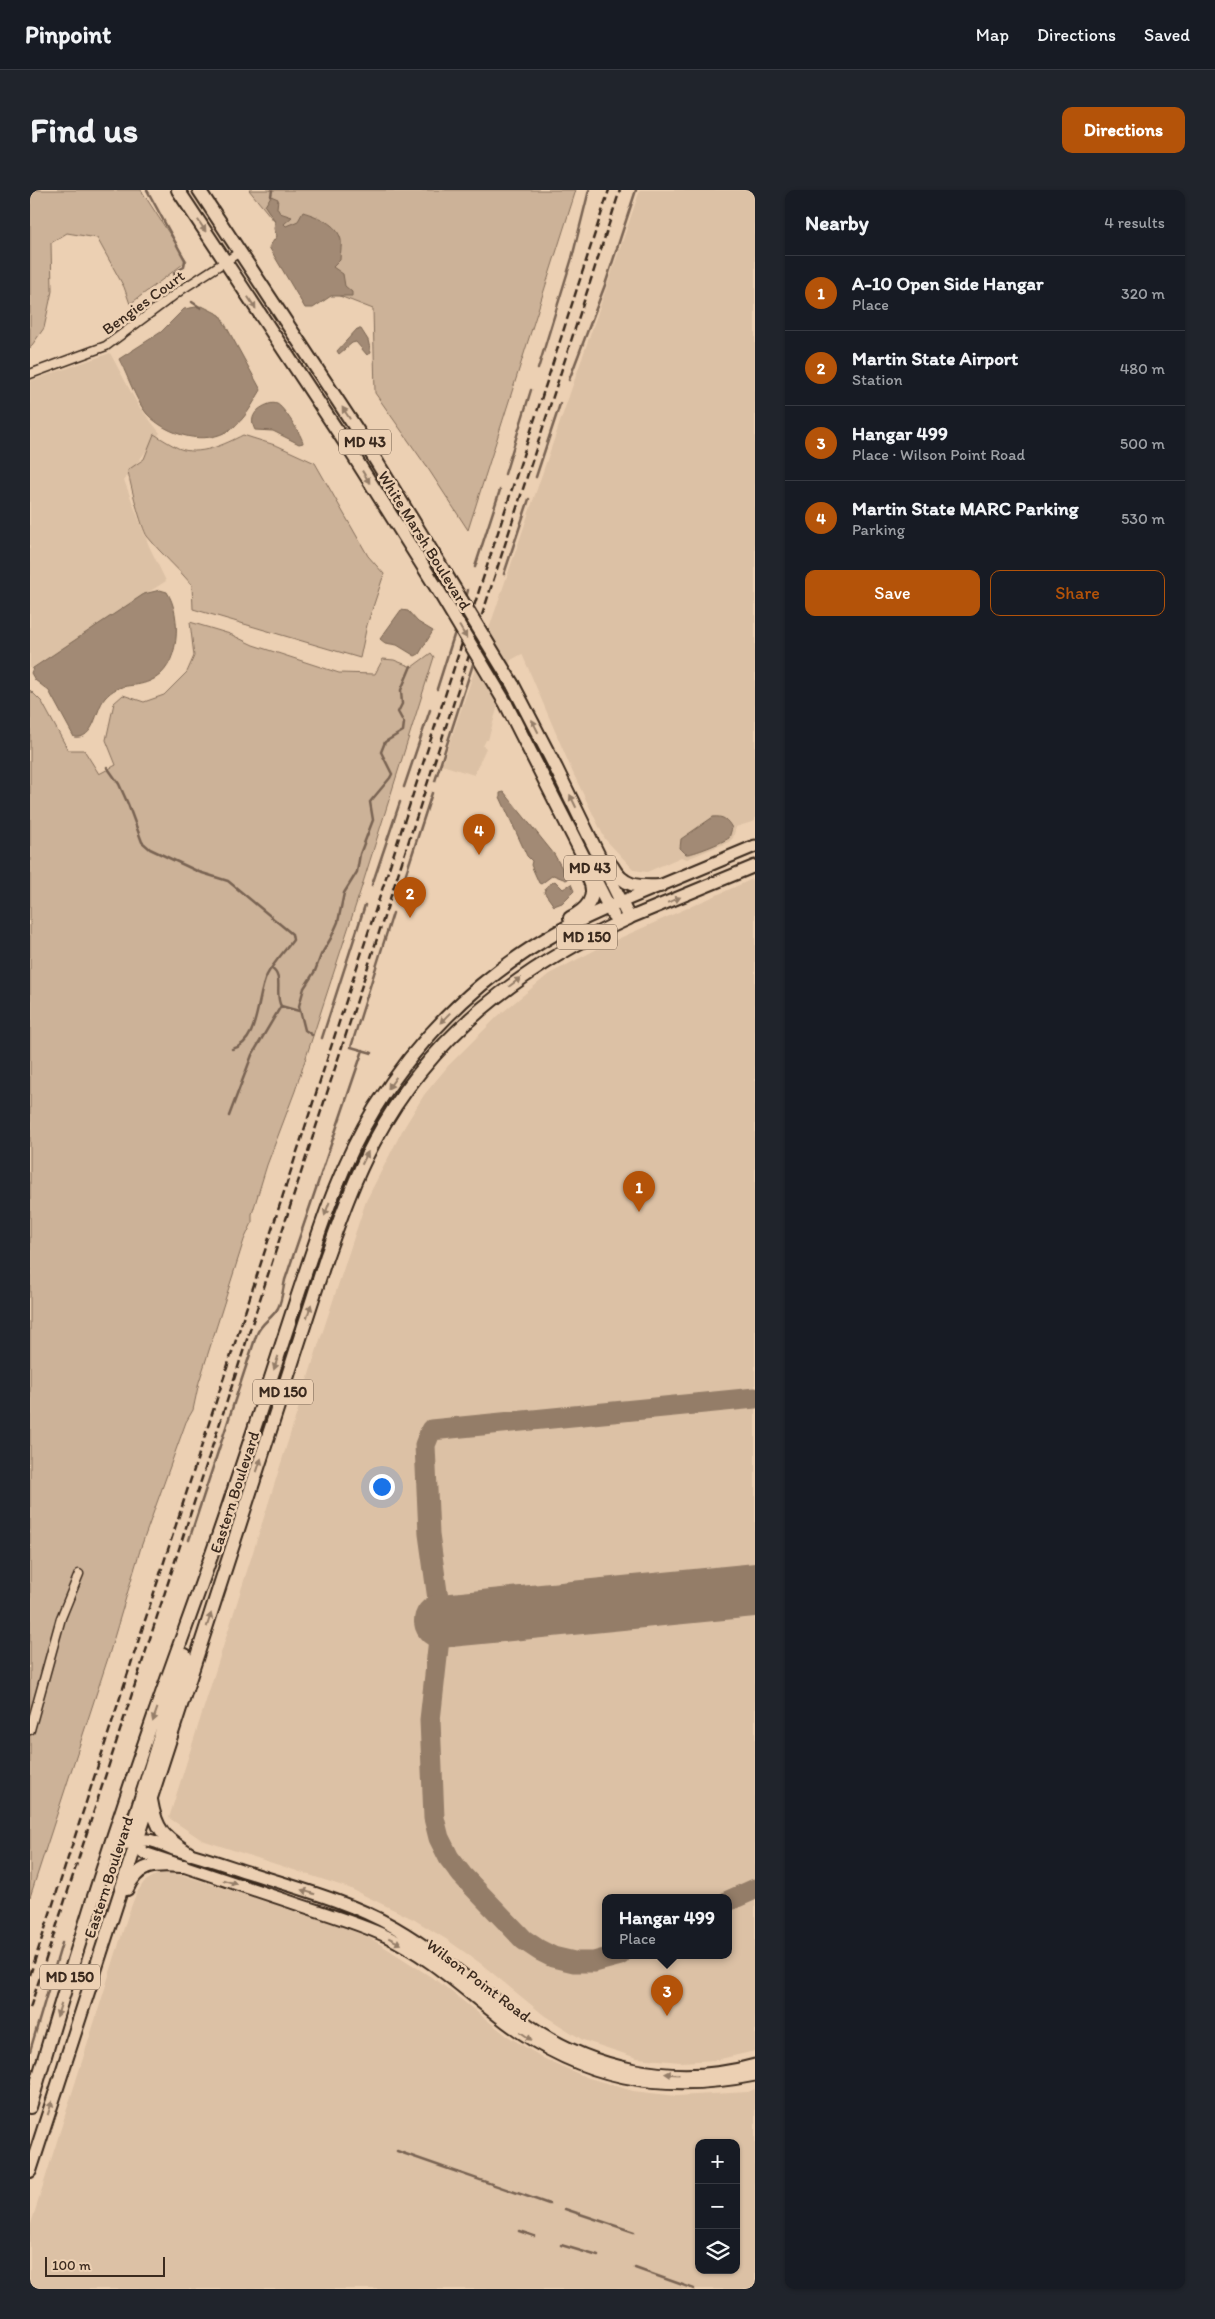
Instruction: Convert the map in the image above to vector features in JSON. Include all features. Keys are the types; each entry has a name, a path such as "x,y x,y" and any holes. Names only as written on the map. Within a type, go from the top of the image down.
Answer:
{"main road":[{"name":"White Marsh Boulevard","path":"178,190 348,447 438,590 506,704 562,813 623,921"},
{"name":"White Marsh Boulevard","path":"199,190 359,433 513,685 589,834 615,905"},
{"path":"552,935 560,923 577,914 587,905 593,893 592,884 562,826 562,813"},
{"path":"589,834 600,843 616,874 621,879 632,886 660,886"},
{"name":"Eastern Boulevard","path":"30,2107 111,1848 156,1712 202,1587 324,1216 361,1132 410,1058 445,1017 500,970 552,935 615,905"},
{"name":"Eastern Boulevard","path":"30,2171 326,1258 352,1189 374,1140 398,1103 428,1064 484,1007 520,977 582,940 623,921"},
{"path":"136,1843 132,1827 198,1614 202,1587"},
{"path":"151,1799 158,1828 169,1840 190,1854"},
{"path":"107,1932 131,1880 138,1872 154,1865 184,1866"}],"street":[{"name":"Bengies Court","path":"30,374 106,346 181,290 240,252"},
{"name":"Eastern Boulevard","path":"615,905 755,846"},
{"name":"Eastern Boulevard","path":"623,921 755,866"},
{"path":"30,1730 61,1618 79,1574"},
{"name":"Wilson Point Road","path":"111,1848 148,1840 359,1911 391,1925 420,1943 544,2035 590,2058 622,2068 668,2074 713,2073 755,2065"},
{"name":"Wilson Point Road","path":"136,1843 144,1854 355,1923 417,1953 450,1975 526,2036 573,2062 625,2078 666,2084 709,2083 755,2075"},
{"path":"355,1923 359,1911"}],"shaded area":[{"path":"30,190 141,190 187,261 130,304 124,287 97,238 67,233 51,243 52,291 44,328 30,348"},
{"path":"249,190 576,190 468,530 375,393 373,309 319,288 279,227"},
{"path":"640,190 755,190 755,821 736,827 733,838 729,842 687,859 681,857 647,872 634,870 605,839 573,773 522,654 511,660 488,740 486,740 483,746 486,748 474,775 442,765"},
{"path":"271,196 278,199 277,208 280,213 292,217 284,224 286,226 298,221 303,212 326,222 336,229 341,240 340,260 333,267 343,274 345,286 352,292 352,296 331,296 313,308 305,308 269,247 277,236 274,229 275,221 265,206"},
{"path":"202,306 220,315 261,390 248,411 231,429 210,437 198,438 176,433 165,428 147,414 135,395 119,359 161,332 184,309"},
{"path":"357,329 361,329 368,340 371,353 367,355 356,342 339,354 337,351"},
{"path":"110,353 138,405 160,433 124,480 149,546 166,581 30,669 30,381"},
{"path":"269,404 277,404 284,410 303,443 299,444 273,431 255,430 253,417 257,411"},
{"path":"154,434 178,448 194,451 212,448 243,435 278,446 315,463 368,556 384,574 367,625 360,658 193,609 192,585 147,536 131,484 128,470 144,459"},
{"path":"160,590 167,592 175,614 176,641 168,665 160,675 150,681 116,689 105,698 94,723 86,734 81,737 74,737 49,691 35,680 31,673 33,668 144,594"},
{"path":"401,610 408,611 418,622 433,631 419,654 415,656 397,645 385,643 380,639"},
{"path":"190,622 230,634 253,645 339,673 375,674 383,659 394,660 412,667 431,653 434,657 295,1091 267,1165 252,1214 252,1223 244,1240 199,1382 193,1410 186,1422 141,1547 108,1658 30,1897 30,690 42,702 68,750 84,750 99,774 116,765 106,740 114,703 123,695 144,702 164,695 187,672 194,656"},
{"path":"504,792 554,854 568,879 553,875 541,884 539,883 531,865 532,861 527,856 500,797 500,793"},
{"path":"713,817 722,818 728,822 732,828 729,838 686,854 680,848 681,839"},
{"path":"755,878 755,2051 716,2060 680,2062 637,2058 583,2040 545,2016 480,1963 413,1919 349,1888 202,1840 169,1818 318,1346 366,1201 402,1131 424,1095 448,1066 498,1016 549,974 611,942"},
{"path":"555,881 563,889 571,884 574,891 562,903 554,906 544,892 547,886"},
{"path":"159,1873 176,1873 340,1925 372,1939 439,1982 506,2035 545,2059 586,2077 633,2091 677,2096 748,2092 755,2089 755,2289 30,2289 30,2227 136,1894 144,1882"}],"waterway":[{"path":"147,190 185,260 184,267 174,273 175,276"},
{"path":"271,196 272,190"},
{"path":"538,369 572,258 589,190"},
{"path":"569,380 605,285 636,190"},
{"path":"192,302 201,308"},
{"path":"505,474 531,390"},
{"path":"536,477 560,404"},
{"path":"475,567 500,490"},
{"path":"504,574 529,499"},
{"path":"466,598 468,590"},
{"path":"437,689 456,629"},
{"path":"435,781 474,661"},
{"path":"312,1035 305,1030 299,1006 304,988 315,971 338,922 344,893 357,872 360,854 373,820 370,802 392,774 381,752 385,742 403,731 404,723 398,712 402,704 401,690 411,666"},
{"path":"404,787 430,710"},
{"path":"107,767 119,784 142,842 150,849 199,872 228,881 292,934 293,940 267,975 263,984 256,1018 248,1038 241,1045 232,1049"},
{"path":"399,895 432,793"},
{"path":"372,885 400,802"},
{"path":"322,1038 365,905"},
{"path":"372,1053 351,1047 393,913"},
{"path":"272,969 276,972 277,976 278,996 281,1006"},
{"path":"281,1006 299,1011"},
{"path":"229,1116 252,1055 281,1006"},
{"path":"189,1540 256,1336 279,1305 285,1280 363,1050"},
{"path":"30,2051 62,1943"},
{"path":"397,2151 549,2204"},
{"path":"565,2209 634,2232"},
{"path":"519,2231 534,2236"},
{"path":"561,2245 598,2256"},
{"path":"635,2268 694,2289"}],"taxiway":[{"path":"605,1959 594,1962 574,1962 553,1957 524,1940 462,1875 449,1858 439,1838 434,1818 430,1720 441,1621 429,1534 425,1445 431,1430 755,1398"},
{"path":"732,1899 755,1889"}],"runway":[{"path":"441,1621 755,1590"}],"railway":[{"path":"30,1975 609,190"},
{"path":"30,2008 620,190"}],"place":[{"name":"Martin State MARC Parking","path":"479,855"},
{"name":"Martin State Airport","path":"410,918"},
{"name":"A-10 Open Side Hangar","path":"639,1212"},
{"name":"Hangar 499","path":"667,2016"}]}
